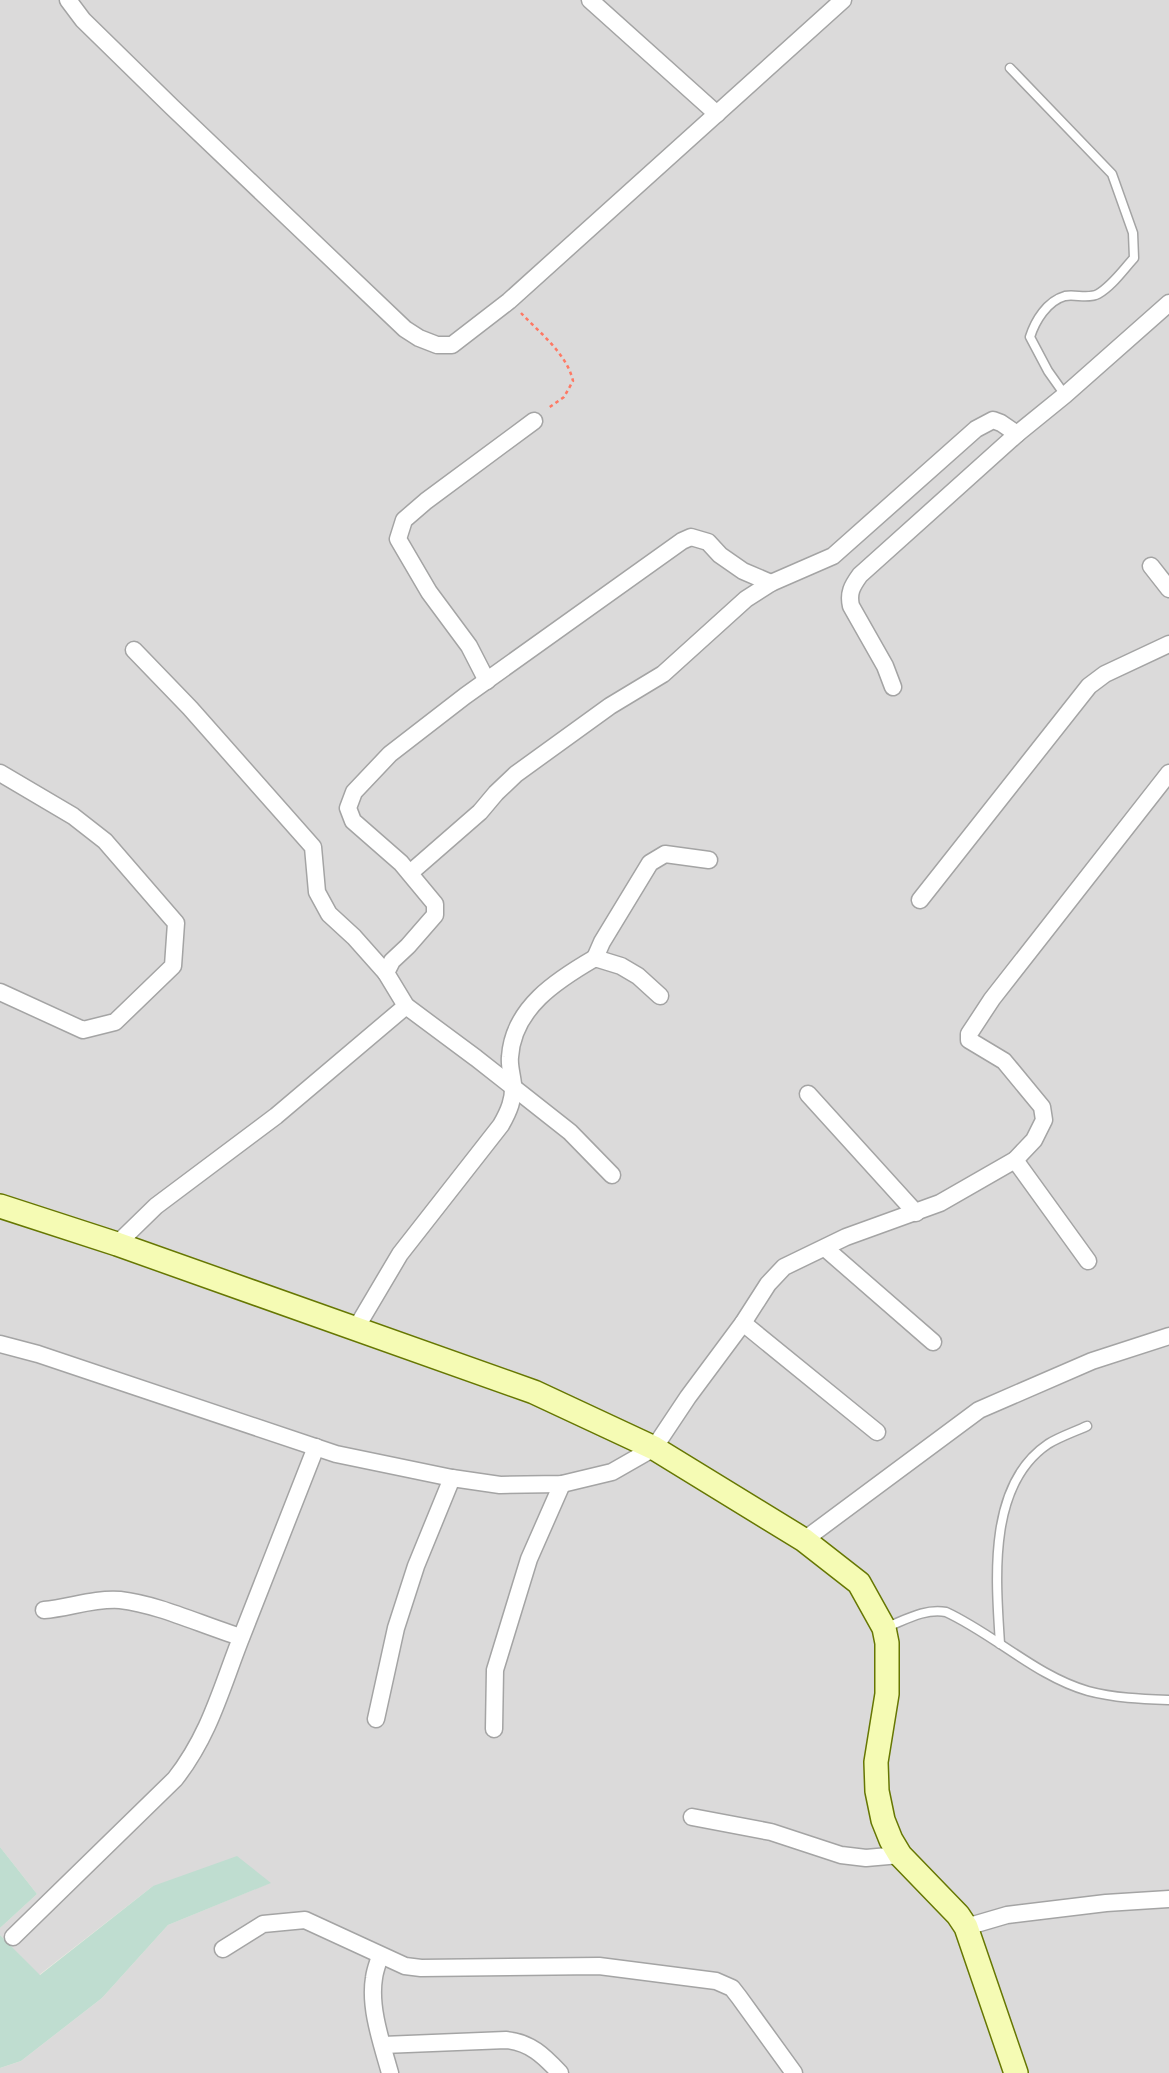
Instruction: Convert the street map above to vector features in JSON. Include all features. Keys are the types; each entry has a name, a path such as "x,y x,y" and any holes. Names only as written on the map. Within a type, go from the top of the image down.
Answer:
{"street":[{"path":"68,0 83,20 172,107 405,329 437,345 452,345 509,301 843,0"},
{"path":"590,0 716,114"},
{"path":"893,687 885,666 851,606 849,597 852,586 860,575 1017,434 1169,303"},
{"path":"410,873 480,812 516,774 610,706 663,674 746,599 771,583 833,556 976,429 993,420 1017,434"},
{"path":"487,681 469,646 429,592 398,539 404,520 534,421"},
{"path":"386,974 391,961 435,915 435,904 401,863 353,821 348,808 349,800 365,778 390,754 487,681 682,541 691,537 708,542 720,555 743,571 771,583"},
{"path":"1151,566 1169,589"},
{"path":"920,900 1088,686 1105,674 1169,643"},
{"path":"134,650 190,708 313,848 317,892 329,914 354,937 386,974 406,1006 570,1132 612,1175"},
{"path":"0,773 73,816 105,841 176,923 173,966 116,1022 83,1030 0,992"},
{"path":"0,1344 38,1354 336,1454 500,1485 562,1484 612,1472 654,1448 768,1284 784,1267 846,1237 940,1203 1015,1160 1034,1140 1044,1120 1042,1107 1004,1061 975,1045 969,1040 969,1034 992,999 1169,773"},
{"path":"355,1330 400,1254 501,1125 511,1108 513,1086 509,1058 516,1028 524,1013 557,981 595,958 601,942 650,863 664,854 709,860"},
{"path":"595,958 621,966 638,976 660,996"},
{"path":"117,1244 156,1206 276,1116 406,1006"},
{"path":"808,1094 916,1213"},
{"path":"1015,1160 1088,1261"},
{"path":"0,1206 117,1244 534,1392 654,1448 804,1540 859,1583 884,1628 887,1643 887,1694 876,1762 877,1791 883,1820 900,1855 967,1927 1016,2073"},
{"path":"825,1248 933,1342"},
{"path":"743,1323 877,1433"},
{"path":"804,1540 979,1410 1092,1362 1169,1336"},
{"path":"13,1937 175,1779 189,1761 222,1693 241,1637 316,1447"},
{"path":"376,1719 396,1628 416,1566 452,1478"},
{"path":"494,1729 495,1670 529,1559 562,1484"},
{"path":"44,1610 67,1608 97,1600 120,1600 241,1637"},
{"path":"692,1817 771,1832 841,1855 866,1858 900,1855"},
{"path":"967,1927 1007,1915 1106,1903 1169,1899"},
{"path":"223,1949 263,1924 304,1920 405,1966 599,1966 716,1981 732,1988 740,1997 794,2073"},
{"path":"380,1956 373,1987 376,2014 390,2073"},
{"path":"383,2045 518,2041 542,2054 560,2073"}],"lane":[{"path":"1010,68 1112,174 1133,233 1134,258 1119,275 1096,295 1063,297 1044,310 1034,322 1030,337 1048,371 1065,395"},
{"path":"1000,1644 998,1555 1003,1512 1013,1483 1028,1462 1048,1444 1087,1426"},
{"path":"884,1628 937,1610 956,1617 1053,1676 1087,1691 1125,1698 1169,1700"}],"path":[{"path":"509,301 555,349 570,369 573,381 564,397 534,421"}],"shaded area":[{"path":"0,0 1169,0 1169,2073 0,2073 0,2068 21,2061 102,1998 168,1925 270,1883 153,1886 39,1975 0,1935 0,1928 37,1894 0,1847"}],"green space":[{"path":"0,1847 37,1894 0,1928"},
{"path":"237,1856 271,1883 168,1925 102,1998 21,2061 0,2068 0,1935 40,1975 153,1886"}]}
